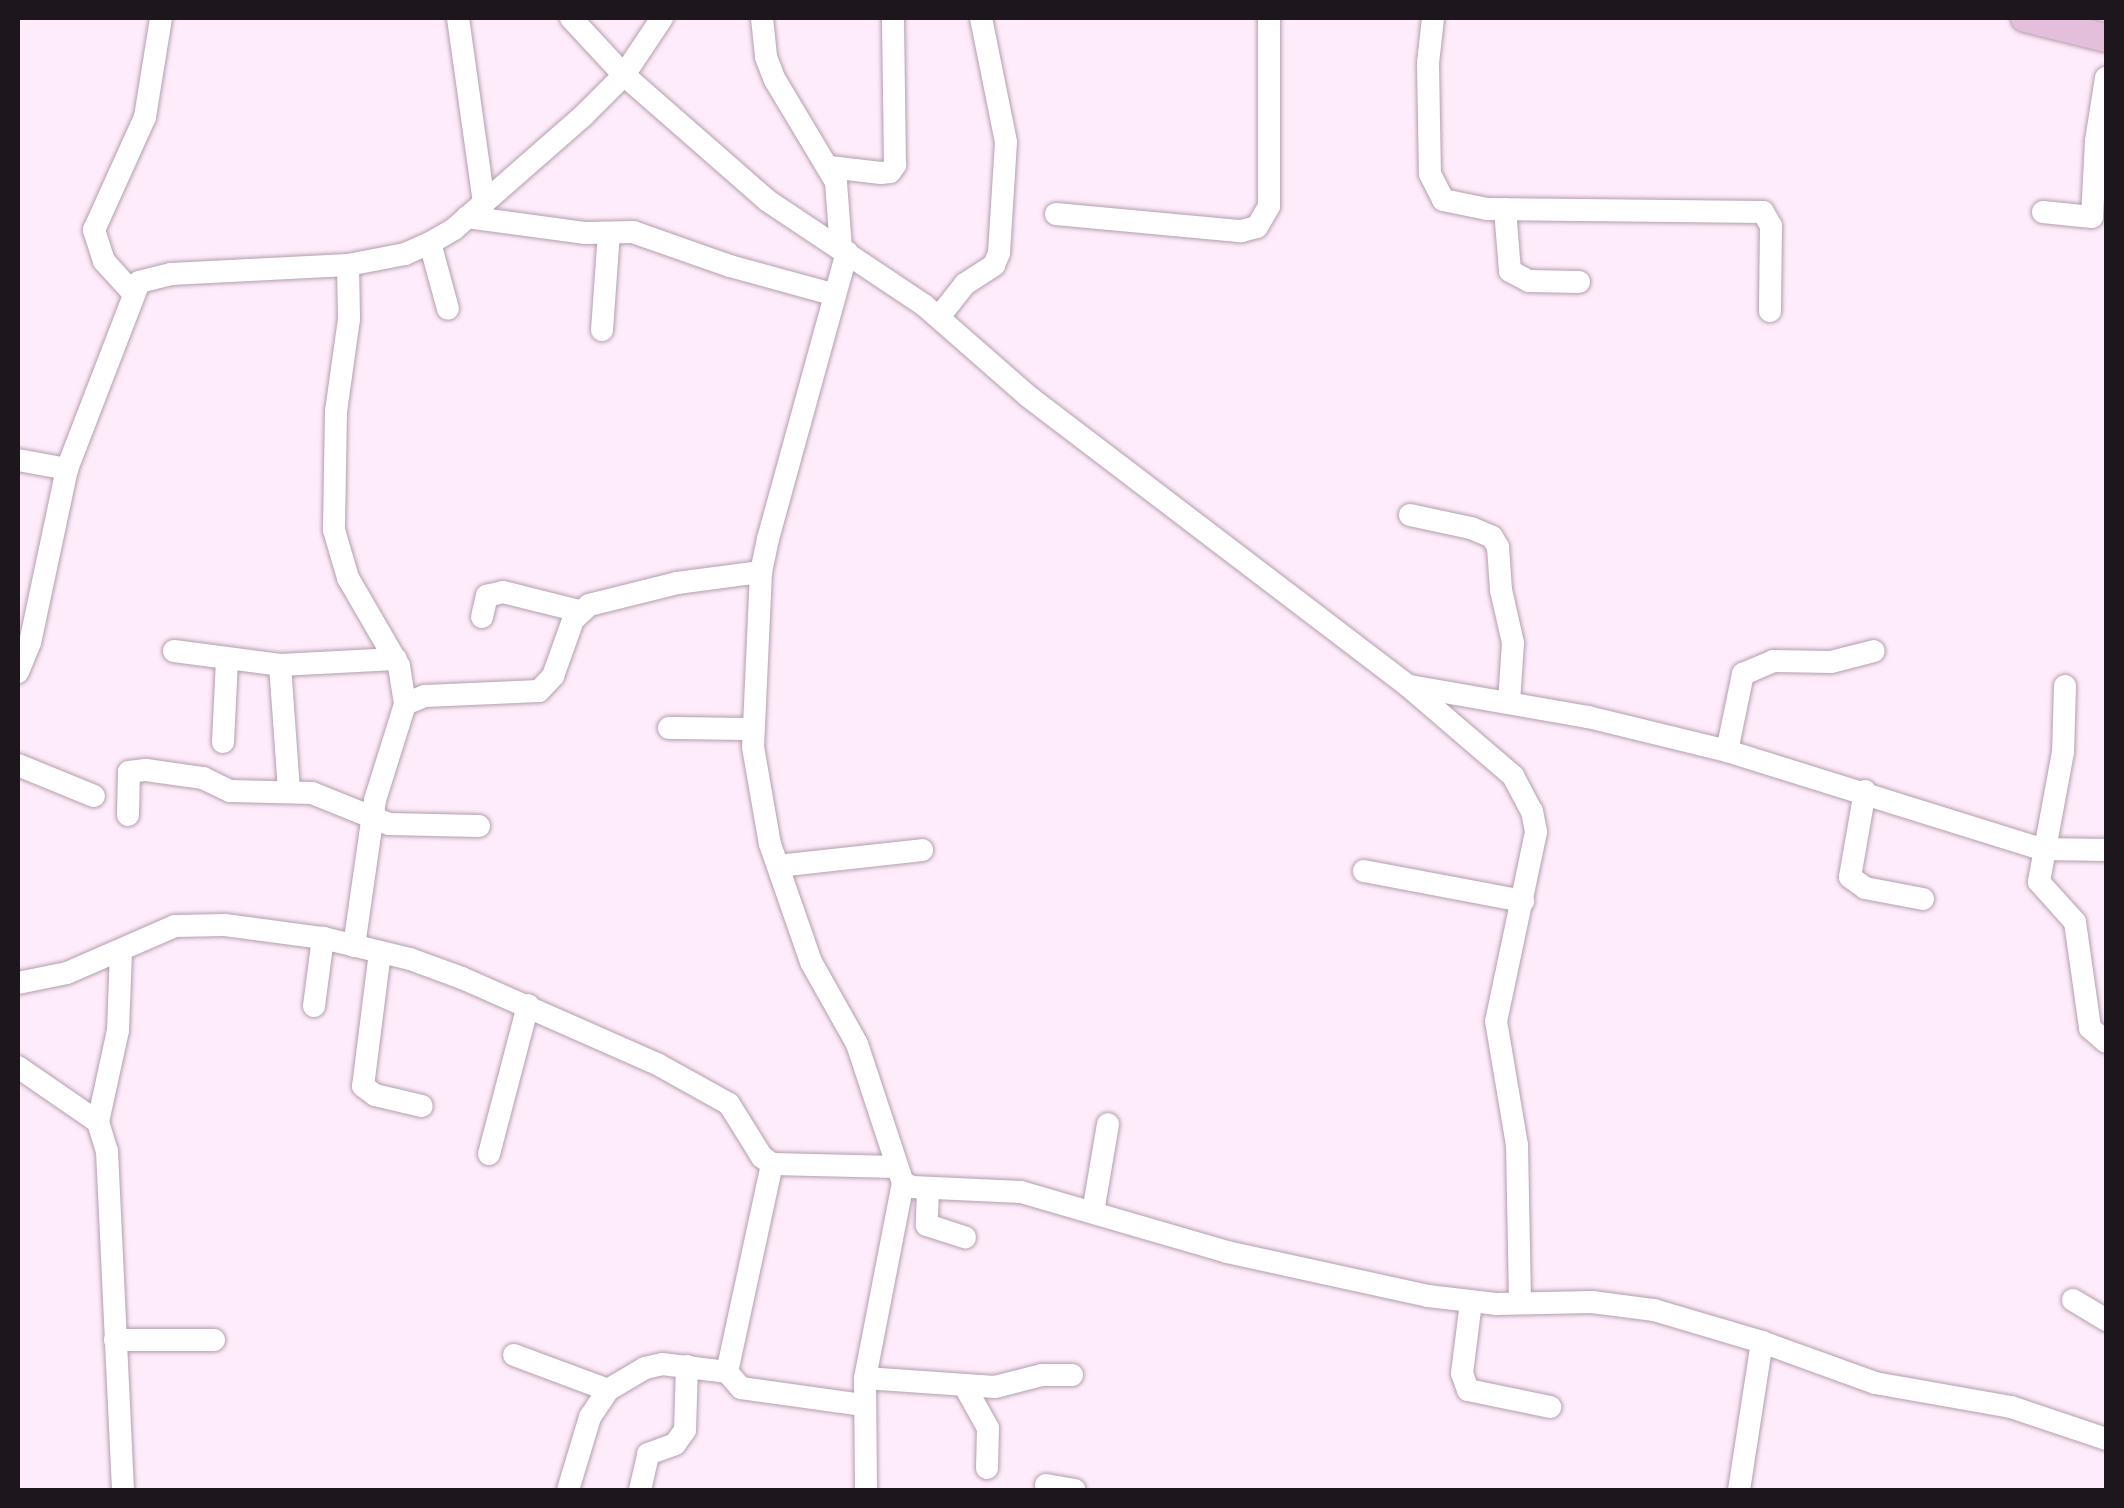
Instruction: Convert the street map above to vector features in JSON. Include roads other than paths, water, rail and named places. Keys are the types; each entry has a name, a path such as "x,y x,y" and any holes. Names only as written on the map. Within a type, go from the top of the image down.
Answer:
{"main road":[{"path":"2040,19 2106,38"}],"street":[{"path":"132,292 104,261 94,230 110,186 145,117 161,18"},
{"path":"458,18 475,210"},
{"path":"571,18 624,74 768,201 938,317 1028,397 1406,685 1498,760 1522,792 1536,832 1496,1021 1516,1145 1520,1303"},
{"path":"18,672 30,643 66,468 132,292 153,276 348,265 405,254 430,243 475,210 624,74 662,18"},
{"path":"762,18 766,57 775,80 830,167 839,198 844,250 761,572 753,729 759,792 778,866 818,981 858,1044 900,1175 862,1405 866,1490"},
{"path":"830,167 881,173 890,172 895,165 893,18"},
{"path":"938,317 965,284 994,265 999,252 1006,142 980,18"},
{"path":"1056,214 1241,231 1257,227 1269,206 1269,18"},
{"path":"1433,18 1428,115 1434,189 1452,205 1763,212 1771,226 1770,311"},
{"path":"2043,212 2092,218 2096,141 2106,78"},
{"path":"1505,208 1510,271 1530,281 1580,282"},
{"path":"475,210 609,233 644,234 704,258 835,295"},
{"path":"602,330 609,233"},
{"path":"430,243 448,310"},
{"path":"348,265 349,319 336,411 334,530 348,578 396,659 405,704 372,815 354,946"},
{"path":"18,460 66,468"},
{"path":"1410,515 1471,528 1492,538 1498,547 1501,590 1513,643 1509,702"},
{"path":"482,616 487,596 494,593 579,611 605,599 678,583 761,572"},
{"path":"405,704 425,696 539,691 553,676 579,611"},
{"path":"174,651 280,665 396,659"},
{"path":"1727,751 1742,674 1773,661 1831,662 1874,651"},
{"path":"223,742 227,660"},
{"path":"280,665 289,792"},
{"path":"1406,685 1509,702 1727,751 2042,849 2106,850"},
{"path":"2065,686 2062,752 2042,849 2042,890 2075,922 2090,1028 2106,1042"},
{"path":"669,728 753,729"},
{"path":"18,765 94,796"},
{"path":"128,815 127,778 136,770 190,776 230,791 321,795 399,826 479,826"},
{"path":"1865,791 1850,877 1865,888 1923,899"},
{"path":"778,866 922,850"},
{"path":"1364,871 1523,901"},
{"path":"18,982 66,973 164,930 199,924 323,938 380,952 528,1005 716,1094 739,1115 762,1157 772,1164 900,1175 928,1188 1001,1189 1227,1252 1471,1302 1621,1304 1762,1342 1875,1383 2011,1408 2106,1439"},
{"path":"314,1006 323,938"},
{"path":"122,951 118,1030 98,1122 112,1186 122,1490"},
{"path":"380,952 363,1086 376,1095 422,1106"},
{"path":"490,1154 528,1005"},
{"path":"18,1067 98,1122"},
{"path":"1093,1212 1108,1124"},
{"path":"727,1372 772,1164"},
{"path":"928,1188 927,1225 965,1237"},
{"path":"2073,1300 2106,1320"},
{"path":"1471,1302 1462,1373 1468,1390 1550,1407"},
{"path":"115,1340 214,1340"},
{"path":"1739,1490 1762,1342"},
{"path":"514,1354 608,1390"},
{"path":"640,1490 648,1454 675,1444 686,1430 687,1366"},
{"path":"568,1490 590,1417 608,1390 645,1368 687,1366 727,1372 741,1388 862,1405"},
{"path":"865,1378 995,1387 1042,1375 1072,1374"},
{"path":"964,1385 988,1428 988,1468"},
{"path":"1046,1485 1075,1490"}]}
